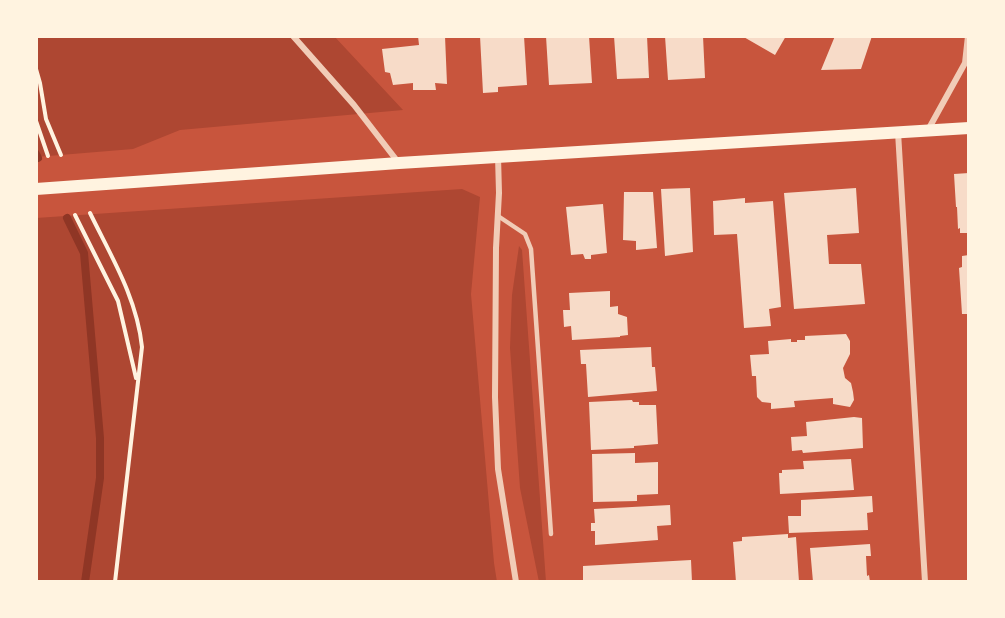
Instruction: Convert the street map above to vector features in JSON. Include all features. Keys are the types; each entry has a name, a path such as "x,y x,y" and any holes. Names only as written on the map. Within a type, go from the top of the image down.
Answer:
{"main road":[{"path":"36,189 498,156 969,128"}],"street":[{"path":"293,36 354,105 399,163"},
{"path":"927,130 965,63 968,36"},
{"path":"898,132 925,582"},
{"path":"498,156 495,279 495,397 498,469 516,582"}],"lane":[{"path":"498,216 525,234 531,249 551,534"}],"path":[{"path":"36,69 45,119 61,155"},
{"path":"36,121 48,156"},
{"path":"90,213 137,312 142,346 115,582"},
{"path":"75,215 118,302 137,381"}],"shaded area":[{"path":"36,36 334,36 403,110 180,130 133,149 36,157"},
{"path":"462,189 480,197 471,294 497,582 36,582 36,218"},
{"path":"519,246 522,250 546,582 539,582 520,488 510,348 512,295"}],"building":[{"path":"418,36 445,36 447,84 435,83 436,90 413,90 413,83 393,85 390,73 385,72 382,49 419,45"},
{"path":"480,36 524,36 527,85 498,87 498,92 483,93"},
{"path":"546,36 589,36 592,83 549,85"},
{"path":"614,36 647,36 649,78 617,79"},
{"path":"665,36 703,36 705,78 668,80"},
{"path":"742,36 786,36 775,55"},
{"path":"835,36 872,36 861,69 821,70"},
{"path":"969,173 969,233 960,233 954,174"},
{"path":"690,188 693,252 665,256 661,189"},
{"path":"856,188 859,233 827,235 829,264 861,264 865,304 794,309 784,193"},
{"path":"624,192 653,192 657,248 636,250 636,241 623,240"},
{"path":"745,198 745,203 773,201 781,307 769,309 771,326 744,328 737,234 714,235 713,201"},
{"path":"603,204 607,253 591,255 591,259 585,259 583,254 571,255 566,207"},
{"path":"969,255 969,314 962,314 959,268 962,267 962,256"},
{"path":"610,291 610,307 618,306 618,314 627,317 628,335 572,340 571,326 564,327 563,310 570,310 569,293"},
{"path":"846,334 850,341 850,354 843,368 845,378 851,383 853,392 854,400 850,407 833,404 833,398 794,401 795,407 771,409 771,403 762,402 757,397 756,376 752,376 750,355 769,354 768,341 791,339 791,342 797,342 797,340 805,340 805,336"},
{"path":"651,347 657,391 588,397 586,364 581,364 580,350"},
{"path":"632,400 639,402 639,405 656,405 658,444 634,446 634,448 591,450 589,402"},
{"path":"862,418 863,448 803,453 802,450 792,451 791,437 807,436 806,422"},
{"path":"635,453 635,463 658,462 658,494 637,495 637,501 593,502 592,454"},
{"path":"851,459 854,490 780,494 779,473 782,473 782,470 804,469 803,461"},
{"path":"872,496 873,512 867,513 868,530 789,533 788,516 801,516 801,500"},
{"path":"670,505 671,525 657,526 658,540 595,545 595,531 591,531 591,523 595,523 594,509"},
{"path":"788,534 788,538 796,537 799,582 736,582 733,542 742,541 742,537"},
{"path":"870,544 871,556 866,556 867,576 869,575 870,582 813,582 810,548"},
{"path":"691,560 692,582 583,582 583,566"}],"waterway":[{"path":"36,154 38,158"},
{"path":"67,218 84,253 100,438 100,478 85,582"}]}
